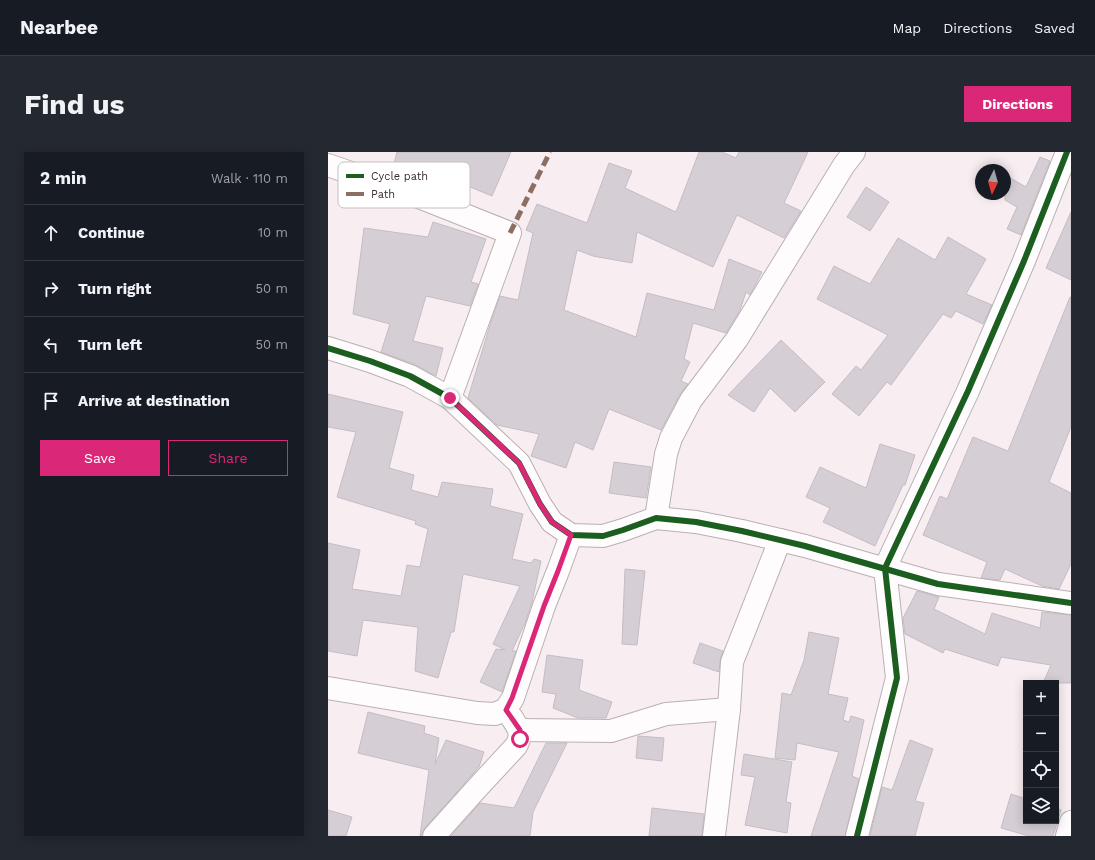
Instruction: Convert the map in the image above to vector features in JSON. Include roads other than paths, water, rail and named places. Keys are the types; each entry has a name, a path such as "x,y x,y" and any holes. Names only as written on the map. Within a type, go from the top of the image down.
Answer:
{"street":[{"path":"656,518 666,454 671,438 691,400 737,339 844,165 854,152"},
{"path":"857,836 897,678 885,568 971,384 1024,261 1067,152"},
{"path":"328,165 338,169"},
{"path":"447,208 510,233 450,398"},
{"path":"328,348 370,361 410,376 450,398 519,463 540,504 552,522 571,535 603,536 656,518 696,522 805,546 938,584 1071,603"},
{"path":"328,688 477,713 495,714 506,710 512,698 544,606 571,535"},
{"path":"714,836 729,709 732,662 780,540"},
{"path":"520,730 611,731 666,714 729,709"},
{"path":"434,836 516,746 520,739 520,730 506,710"},
{"path":"1067,836 1071,822"}]}
